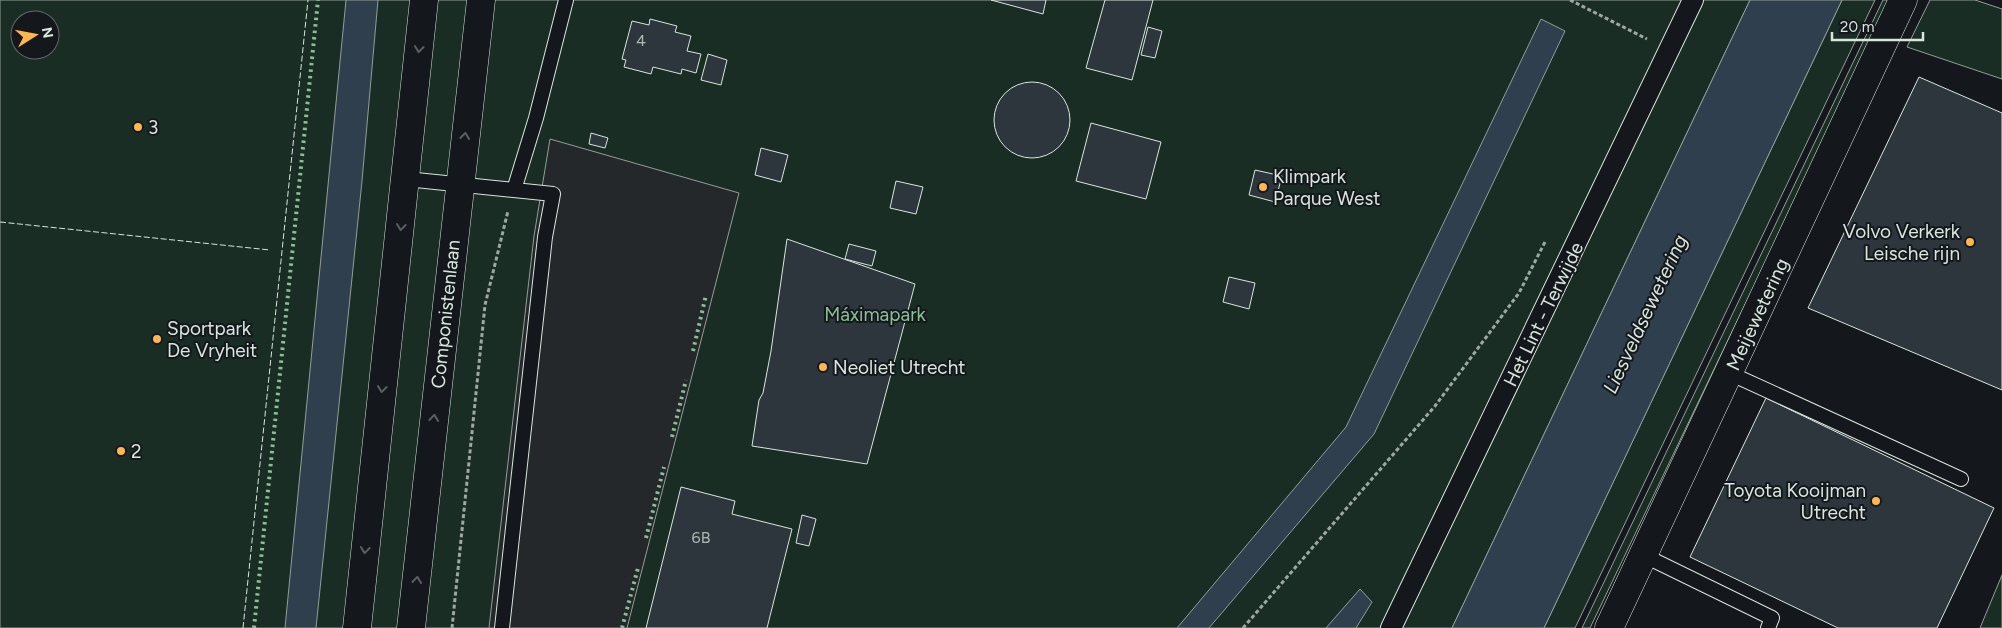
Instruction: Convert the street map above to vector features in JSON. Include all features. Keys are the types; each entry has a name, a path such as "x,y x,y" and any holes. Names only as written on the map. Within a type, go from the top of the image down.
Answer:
{"street":[{"path":"357,628 424,0"},
{"name":"Componistenlaan","path":"411,628 481,0"},
{"name":"Het Lint - Terwijde","path":"1391,628 1693,0"},
{"name":"Meijewetering","path":"1609,628 1903,0"}],"lane":[{"path":"514,190 536,118 566,0"},
{"path":"406,179 553,194 544,237 502,628"},
{"path":"1729,373 1961,479"},
{"path":"1643,555 1772,618 1768,628"}],"path":[{"path":"1570,0 1649,40 1652,32"},
{"name":"Componistenlaan","path":"452,628 485,305 490,277 514,190"},
{"path":"1243,628 1435,406 1519,293 1550,232"}],"green space":[{"name":"Máximapark","path":"0,0 1750,0 1452,628 0,628"},
{"path":"1842,0 1875,0 1575,628 1544,628"},
{"path":"1883,0 1891,0 1590,628 1582,628"},
{"path":"1930,0 1975,0 2002,9 2002,79 1907,47"},
{"path":"2002,575 2002,628 1980,628"}],"shaded area":[{"path":"550,139 739,193 627,628 489,628 534,236"}],"water":[{"path":"346,0 378,0 362,181 316,628 285,628"},
{"name":"Liesveldsewetering","path":"1750,0 1842,0 1544,628 1452,628"},
{"path":"1541,19 1565,31 1374,434 1209,628 1177,628 1346,427"},
{"path":"1360,589 1372,602 1356,628 1326,628"}],"building":[{"path":"991,0 1046,0 1043,14"},
{"path":"1105,0 1153,0 1132,80 1086,68"},
{"path":"650,19 677,26 675,32 691,36 687,51 701,54 696,73 682,69 681,74 653,67 651,74 624,67 626,60 622,59 632,21 649,25"},
{"path":"1148,27 1162,31 1155,58 1141,55"},
{"path":"708,54 727,60 721,85 701,80"},
{"path":"1919,77 2002,113 2002,390 1808,308"},
{"path":"1025,82 1039,82 1053,88 1064,99 1070,113 1067,135 1059,147 1039,158 1025,158 1011,152 1000,141 994,127 994,113 1000,99 1011,88"},
{"path":"1091,123 1161,142 1146,199 1076,181"},
{"path":"591,133 608,138 605,148 589,144"},
{"path":"761,148 788,155 781,182 755,175"},
{"path":"1255,170 1282,176 1275,202 1249,195"},
{"path":"896,181 923,187 916,214 890,208"},
{"path":"787,239 915,284 867,464 752,446 759,400 763,393 771,351"},
{"path":"849,244 876,251 872,266 845,259"},
{"path":"1229,277 1255,283 1249,309 1223,302"},
{"path":"1766,398 1994,508 1937,628 1838,628 1690,557"},
{"path":"681,487 735,501 732,514 792,529 767,628 646,628"},
{"path":"802,515 816,519 809,546 796,543"}],"hedge":[{"path":"254,628 318,0"},
{"path":"693,351 706,295"},
{"path":"672,437 686,380"},
{"path":"646,538 664,467"},
{"path":"622,628 638,568"}],"fence":[{"path":"243,628 308,0"},
{"path":"0,222 270,250"}],"place":[{"name":"3","path":"138,127"},
{"name":"Klimpark Parque West","path":"1263,187"},
{"name":"Volvo Verkerk Leische rijn","path":"1970,242"},
{"name":"Sportpark De Vryheit","path":"157,339"},
{"name":"Neoliet Utrecht","path":"823,367"},
{"name":"2","path":"121,451"},
{"name":"Toyota Kooijman Utrecht","path":"1876,501"}]}
